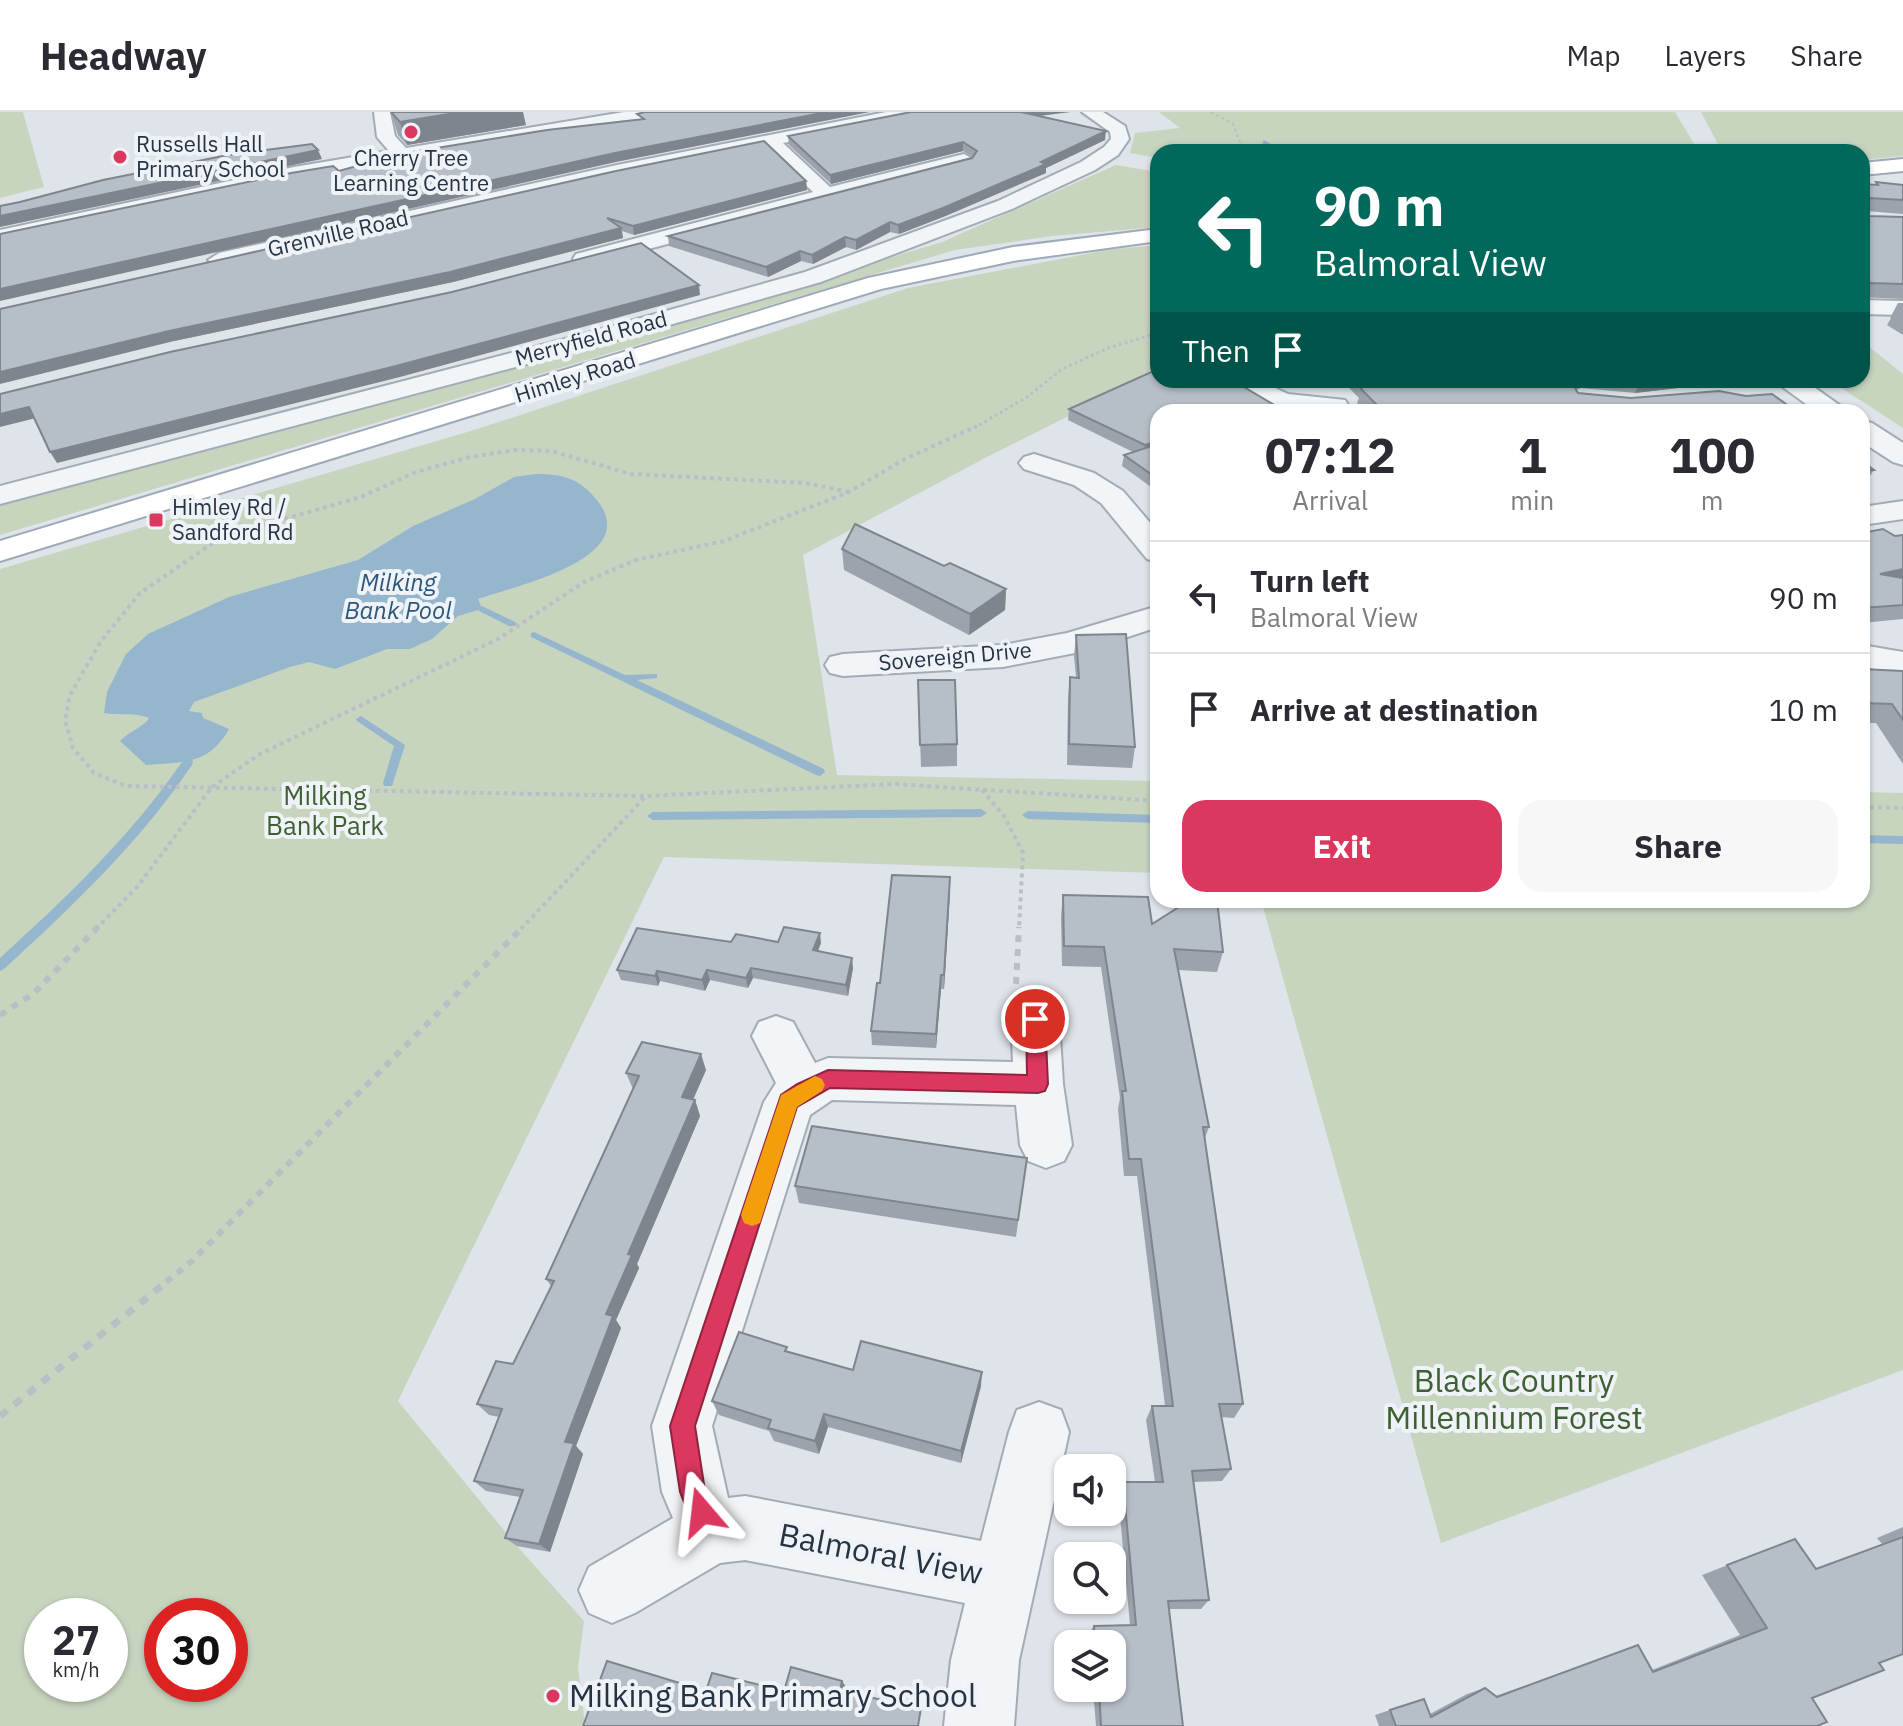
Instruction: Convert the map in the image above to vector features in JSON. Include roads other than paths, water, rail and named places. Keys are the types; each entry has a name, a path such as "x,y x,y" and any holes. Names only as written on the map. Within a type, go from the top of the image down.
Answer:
{"main road":[{"path":"1870,168 1903,165"},
{"name":"Himley Road","path":"0,551 267,472 876,283 1013,254 1150,236"}],"street":[{"path":"0,236 148,202 575,118 655,112"},
{"name":"Grenville Road","path":"201,265 439,210 913,112"},
{"name":"Merryfield Road","path":"0,495 593,339 813,277 1005,205 1088,166 1111,151 1120,139 1119,130 1091,112"},
{"path":"382,113 386,137 400,153"},
{"path":"769,140 824,192 821,195"},
{"path":"561,265 964,160"},
{"path":"1870,307 1903,308"},
{"path":"1254,388 1283,402 1336,397"},
{"path":"1798,388 1823,404"},
{"path":"1870,434 1903,456"},
{"path":"1034,463 1084,479 1112,497 1150,542"},
{"path":"1870,515 1903,510"},
{"name":"Sovereign Drive","path":"840,667 1003,656 1150,627"},
{"path":"1870,657 1903,663"},
{"path":"1035,1019 1038,1084 1046,1145"},
{"path":"776,1036 804,1090"},
{"path":"711,1532 693,1492 682,1426 789,1102 804,1090 828,1079 1038,1084"},
{"path":"979,1726 985,1660 1039,1432"},
{"name":"Balmoral View","path":"612,1590 711,1532 745,1528 1005,1578"}],"water":[{"name":"Milking Bank Pool","path":"536,474 569,479 583,486 596,499 607,520 604,538 590,553 544,577 478,599 482,609 458,616 432,639 410,649 387,649 335,669 309,662 194,702 189,711 202,713 203,718 229,729 213,749 194,759 146,765 120,741 149,718 104,713 107,692 126,654 148,634 229,597 358,560 413,526 475,499 514,477"}],"waterway":[{"path":"482,609 512,624"},
{"path":"534,635 820,772"},
{"path":"625,678 654,676"},
{"path":"361,719 400,745 388,783"},
{"path":"0,966 125,844 169,791 188,762"},
{"path":"653,816 981,813"},
{"path":"1028,815 1150,819"},
{"path":"1870,839 1903,840"}],"place":[{"name":"Cherry Tree Learning Centre","path":"411,132"},
{"name":"Russells Hall Primary School","path":"120,157"},
{"name":"Himley Rd / Sandford Rd","path":"156,520"},
{"name":"Milking Bank Primary School","path":"553,1696"}],"park label":[{"name":"Milking Bank Park","path":"325,811"},
{"name":"Black Country Millennium Forest","path":"1514,1400"}]}
